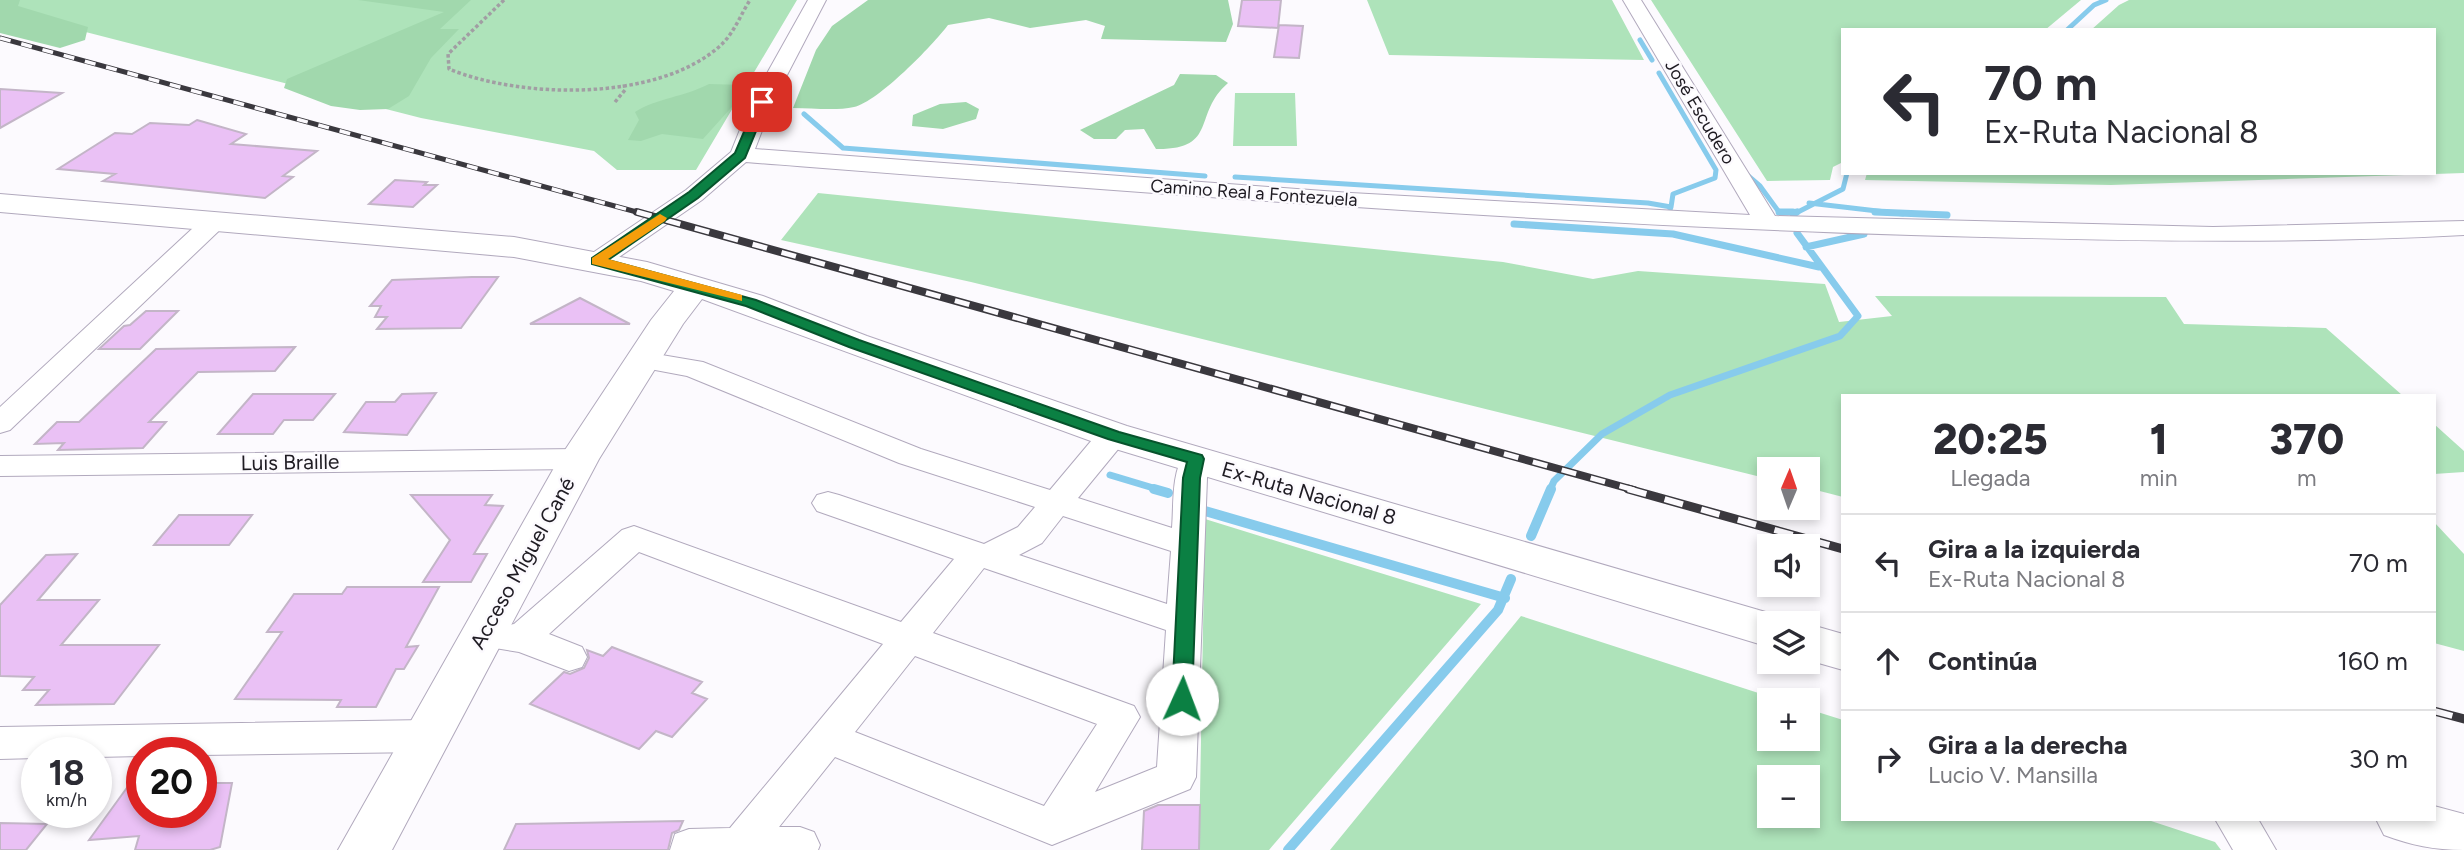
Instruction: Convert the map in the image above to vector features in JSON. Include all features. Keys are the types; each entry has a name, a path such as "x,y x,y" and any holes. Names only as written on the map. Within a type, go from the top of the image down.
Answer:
{"main road":[{"name":"Ex-Ruta Nacional 8","path":"0,203 476,243 597,261 751,303 854,344 1113,435 1757,626"},
{"name":"Acceso Miguel Cané","path":"364,850 426,736 502,638 579,459 668,320 695,286"},
{"path":"1820,645 1841,651"},
{"path":"2409,821 2464,837"}],"street":[{"path":"597,261 694,195 741,155 762,102 817,0"},
{"name":"José Escudero","path":"1632,0 1768,225"},
{"name":"Camino Real a Fontezuela","path":"741,155 1209,191 1768,225 2220,235 2464,228"},
{"path":"0,422 216,220"},
{"path":"643,360 693,368 909,456 1188,545"},
{"path":"740,846 910,638 982,556 1031,536 1113,435"},
{"name":"Luis Braille","path":"0,466 579,459"},
{"path":"829,738 1052,827 1176,777 1191,478 1196,459"},
{"path":"828,503 1185,623"},
{"path":"502,638 634,537 1121,717 1052,827"},
{"path":"502,638 569,657"},
{"path":"0,743 426,736"},
{"path":"2236,821 2256,850"},
{"path":"689,847 800,845"}],"path":[{"path":"501,1 448,54 449,69 469,80 504,88 544,90 624,83 656,77 695,63 721,45 750,0"},
{"path":"615,102 625,90 624,83"}],"green space":[{"path":"0,0 797,0 696,170 617,170 594,151 421,118 0,10"},
{"path":"0,0 20,0 18,6 88,27 85,40 60,48 0,33"},
{"path":"358,0 471,0 440,29 459,29 431,58 409,96 388,109 360,110 331,106 284,88 287,79 444,12"},
{"path":"868,0 1228,0 1233,24 1226,42 1101,39 1105,26 1086,20 1030,28 989,18 948,25 904,72 864,103 840,109 793,108 816,50 832,26"},
{"path":"1367,0 1612,0 1644,60 1389,55"},
{"path":"1651,0 2081,0 2047,28 1841,28 1841,163 1833,167 1830,180 1767,181"},
{"path":"2129,0 2464,0 2464,173 2436,174 2436,28 2093,28 2119,5"},
{"path":"1180,74 1216,75 1228,83 1210,107 1197,137 1189,143 1176,148 1156,149 1144,129 1125,130 1116,139 1094,139 1080,130 1174,85"},
{"path":"709,84 745,85 749,88 703,139 662,134 641,141 628,140 639,120 635,112"},
{"path":"1235,93 1295,93 1297,146 1233,146"},
{"path":"966,102 979,109 976,119 943,129 912,126 913,115 940,104"},
{"path":"1866,175 2405,175 2111,185 1865,180"},
{"path":"818,193 1503,262 1593,279 1638,271 1825,284 1839,322 1892,316 1875,296 2166,297 2184,324 2326,328 2401,394 1841,394 1841,496 1820,491 1820,457 1757,457 1757,476 971,282 781,240"},
{"path":"2436,426 2464,451 2464,472 2436,474"},
{"path":"1205,519 1481,604 1269,850 1199,850"},
{"path":"2436,524 2464,554 2464,651 2436,644"},
{"path":"1521,616 1757,693 1757,751 1820,751 1820,713 1841,719 1841,821 2151,821 2215,842 2221,850 1330,850"}],"building":[{"path":"1242,0 1281,0 1278,28 1238,26"},
{"path":"1279,25 1303,26 1299,58 1274,57"},
{"path":"0,89 62,93 0,128"},
{"path":"197,120 246,134 231,144 317,151 283,176 293,177 265,198 103,181 115,174 58,169 115,133 132,134 150,123 189,125"},
{"path":"395,180 437,185 413,207 369,204"},
{"path":"498,277 461,328 377,329 387,317 375,317 381,306 370,306 392,280"},
{"path":"580,298 630,324 530,324"},
{"path":"146,311 178,311 140,349 99,349 124,326 130,325"},
{"path":"295,347 275,371 198,372 149,422 166,422 143,448 58,450 64,443 35,444 57,422 79,422 156,349"},
{"path":"436,393 407,435 344,432 366,402 395,402 402,394"},
{"path":"253,394 335,394 313,420 284,420 273,434 218,434"},
{"path":"411,495 492,495 485,505 503,506 474,554 487,554 471,582 423,582 450,540"},
{"path":"179,515 252,515 229,545 154,545"},
{"path":"77,554 38,600 99,600 61,645 159,645 114,704 36,705 49,690 23,690 34,677 0,676 0,605 46,555"},
{"path":"347,587 439,587 406,647 418,646 404,669 396,669 376,707 337,707 341,700 235,699 282,632 267,632 294,594 342,594"},
{"path":"612,647 702,682 692,693 707,699 672,737 656,731 639,749 530,704 564,672 570,674 584,668 589,658 587,650 603,656"},
{"path":"217,783 232,783 220,847 210,850 135,850 139,836 89,840 98,828 112,828 112,808 126,789 126,828 217,828"},
{"path":"1158,805 1200,805 1199,850 1142,850 1144,811"},
{"path":"683,821 679,830 672,833 668,850 504,850 516,824"},
{"path":"0,823 21,823 21,828 44,828 26,850 0,850"}],"waterway":[{"path":"2069,28 2094,5 2106,0"},
{"path":"1640,40 1652,60"},
{"path":"1659,73 1716,170 1715,178 1673,194 1671,207"},
{"path":"775,99 772,106 785,111"},
{"path":"804,114 843,148 1205,176"},
{"path":"1746,174 1760,186 1779,212 1793,212"},
{"path":"1814,204 1843,189 1846,175"},
{"path":"1235,177 1648,203 1671,207"},
{"path":"1809,203 1814,204"},
{"path":"1794,214 1814,204"},
{"path":"1814,204 1892,213"},
{"path":"1793,214 1797,212"},
{"path":"1875,212 1892,213"},
{"path":"1892,213 1947,215"},
{"path":"1892,213 1903,214"},
{"path":"1514,224 1673,234 1819,267"},
{"path":"1797,233 1807,247"},
{"path":"1807,247 1864,234"},
{"path":"1550,490 1554,481 1602,434 1670,395 1840,336 1858,316 1807,247"},
{"path":"1110,475 1160,490"},
{"path":"1154,489 1168,493"},
{"path":"1531,536 1551,489"},
{"path":"1205,511 1503,597"},
{"path":"1503,597 1511,579"},
{"path":"1288,850 1498,610 1503,597"}],"railway":[{"path":"0,38 644,214"},
{"path":"637,212 1634,490"},
{"path":"1628,489 1841,548"},
{"path":"2436,712 2464,719"}],"slow traffic":[{"path":"660,218 597,261 737,298"}],"route":[{"path":"762,102 741,155 694,195 597,261 646,272 751,303 854,344 1113,435 1196,459 1191,478 1182,699"}]}
